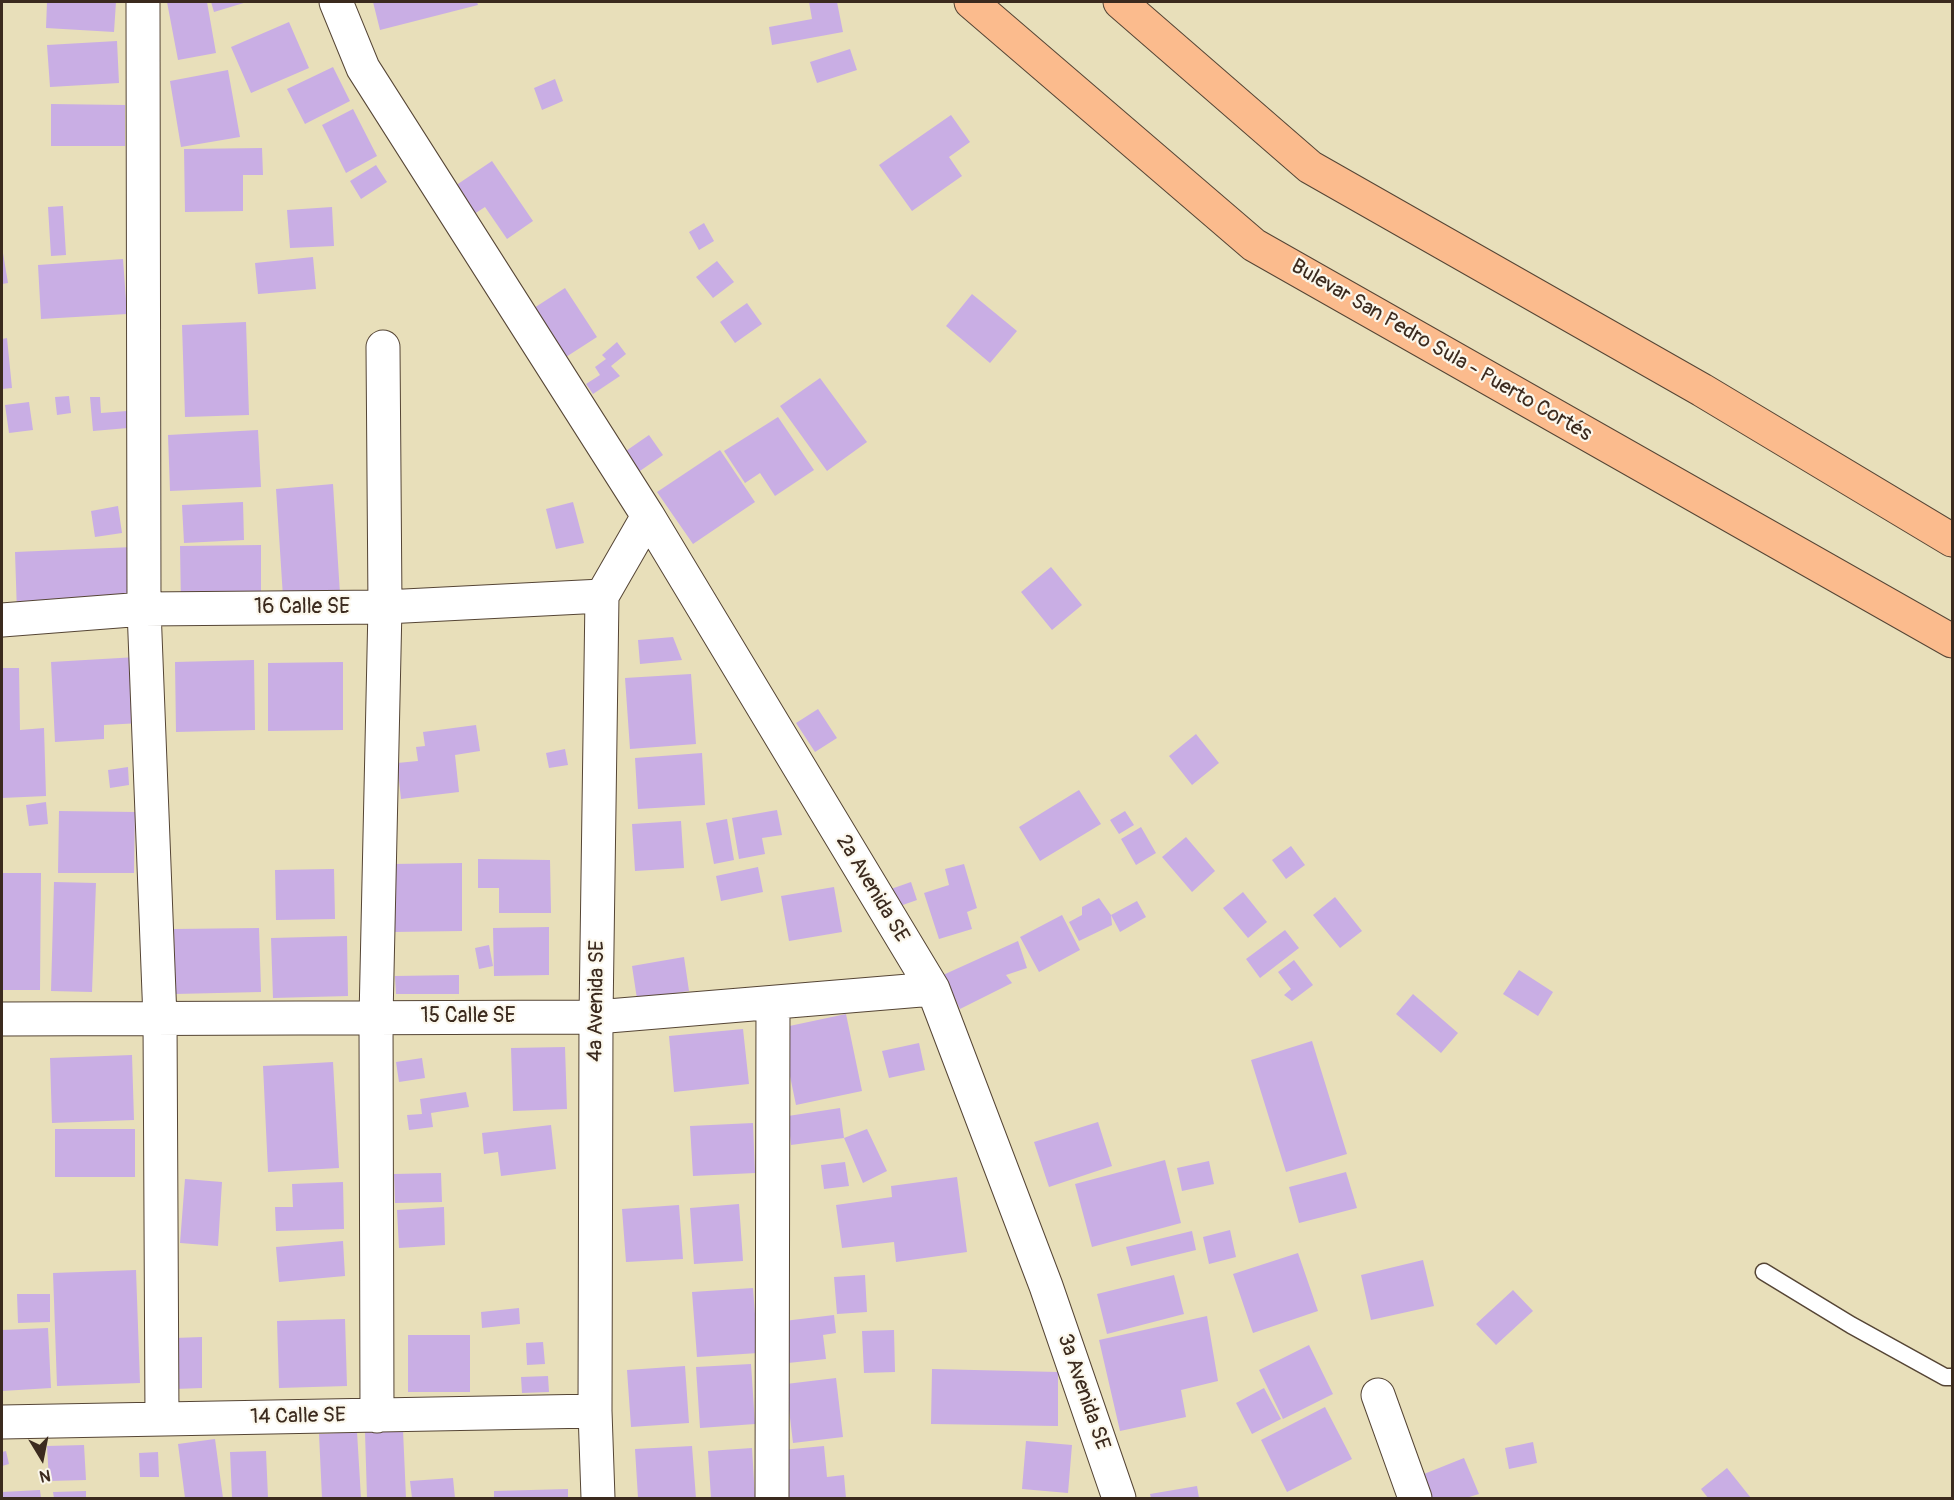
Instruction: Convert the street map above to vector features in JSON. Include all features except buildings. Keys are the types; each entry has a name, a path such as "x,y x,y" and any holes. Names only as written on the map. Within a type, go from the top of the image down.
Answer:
{"highway":[{"name":"Bulevar San Pedro Sula - Puerto Cortés","path":"971,2 1254,245 1953,641"},
{"path":"1120,2 1310,166 1702,390 1953,540"}],"street":[{"path":"143,2 144,609 160,1019 162,1419"},
{"name":"2a Avenida SE","path":"336,2 363,68 648,516 933,989 1046,1286"},
{"path":"377,1416 376,1018 384,608 383,347"},
{"name":"4a Avenida SE","path":"598,1498 595,1412 596,1017 602,596 648,516"},
{"name":"16 Calle SE","path":"2,620 144,609 384,608 602,596"},
{"name":"15 Calle SE","path":"2,1019 596,1017 933,989"},
{"path":"772,1498 773,1004"},
{"name":"3a Avenida SE","path":"1046,1286 1119,1498"},
{"path":"1378,1395 1415,1498"},
{"name":"14 Calle SE","path":"2,1422 595,1412"}],"lane":[{"path":"1764,1272 1851,1326 1945,1377 1953,1377"}]}
